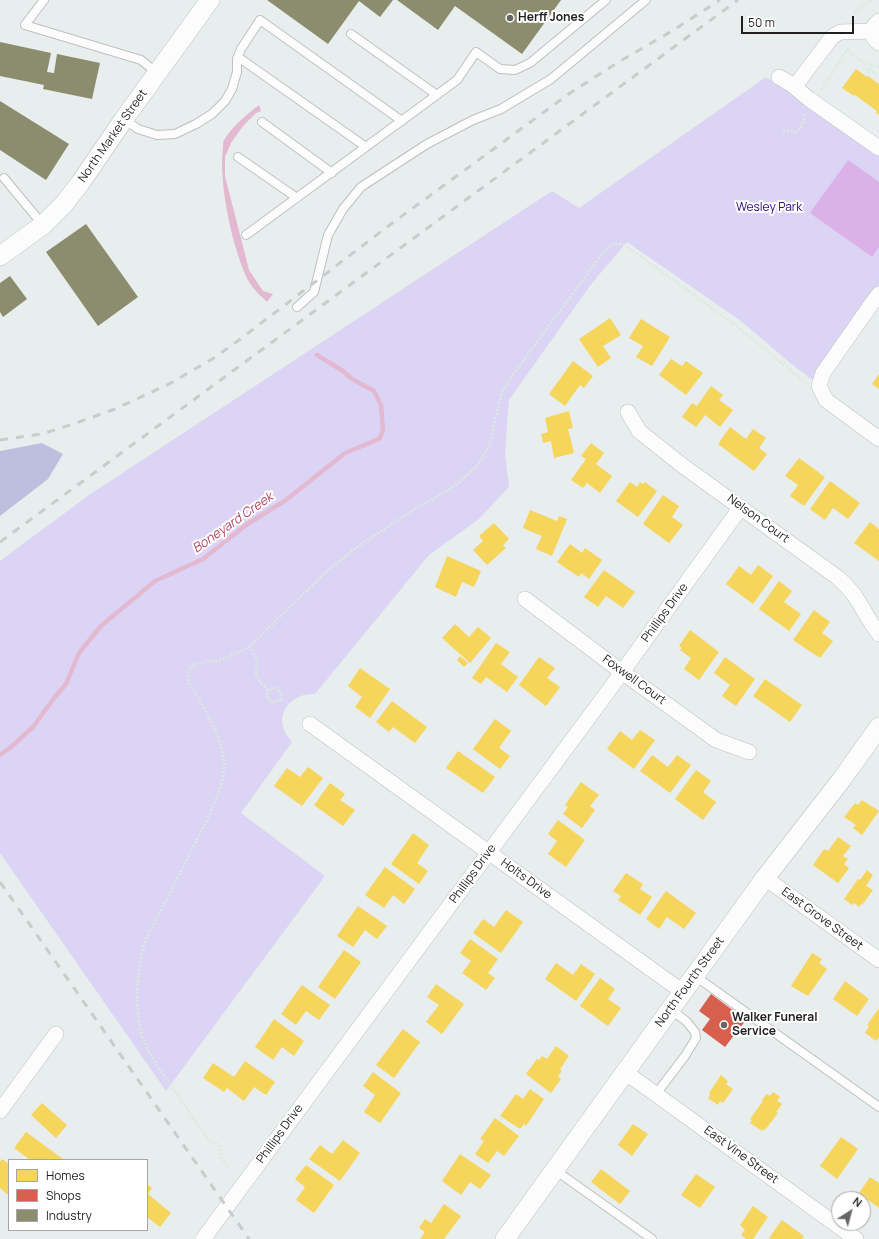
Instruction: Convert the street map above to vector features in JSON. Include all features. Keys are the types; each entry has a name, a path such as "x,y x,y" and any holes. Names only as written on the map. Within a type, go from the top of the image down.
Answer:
{"street":[{"name":"North Market Street","path":"0,256 43,224 64,204 210,0"},
{"path":"795,86 834,36 840,32 877,32"},
{"path":"779,78 795,86 809,99 879,148"},
{"path":"879,294 823,373 819,386 826,400 879,439"},
{"name":"Nelson Court","path":"628,412 638,431 683,466 741,507 849,588 858,601 870,624 879,634"},
{"name":"Phillips Drive","path":"203,1239 622,672 741,507"},
{"name":"Foxwell Court","path":"524,599 716,740 749,752"},
{"name":"Holts Drive","path":"310,724 682,992"},
{"name":"North Fourth Street","path":"505,1239 765,878 874,737"},
{"name":"East Grove Street","path":"765,878 879,960"},
{"path":"0,1111 56,1034"},
{"name":"East Vine Street","path":"626,1072 856,1239"}],"lane":[{"path":"44,0 25,25 141,60 157,73"},
{"path":"246,235 458,80 476,52 500,69 515,70 530,63 606,0"},
{"path":"297,307 314,292 328,235 343,209 361,187 427,144 473,120 501,109 551,79 646,0"},
{"path":"124,119 138,129 157,135 175,134 212,114 225,101 232,88 237,72 238,57 241,49 260,20 402,121"},
{"path":"351,34 437,95"},
{"path":"238,57 366,148"},
{"path":"262,122 332,173"},
{"path":"238,157 297,198"},
{"path":"1,179 43,224"},
{"path":"695,976 879,1107"},
{"path":"656,1094 685,1056 696,1038 695,1032 686,1021 670,1009"},
{"path":"555,1170 652,1239"}],"path":[{"path":"855,13 862,5 873,0"},
{"path":"818,93 849,47 834,36"},
{"path":"846,50 861,61 872,66 879,67"},
{"path":"865,76 872,66"},
{"path":"869,69 879,76"},
{"path":"783,130 796,132 801,128 806,112"},
{"path":"229,1168 220,1156 220,1145 218,1143 210,1142 158,1067 142,1036 138,1017 137,989 140,960 146,939 209,815 222,782 224,762 221,747 215,730 189,683 188,675 190,668 195,664 217,661 250,646 327,571 357,547 416,508 447,491 478,465 489,446 502,392 512,376 604,250 613,243 625,245 726,317 807,384 819,386"},
{"path":"250,646 257,661 256,673 260,682 269,691"},
{"path":"269,691 272,688 278,689 281,692 280,699"},
{"path":"269,691 268,698 271,701 280,699 284,701"}],"shaded area":[{"path":"259,105 261,111 256,113 243,126 231,143 225,157 225,176 249,270 263,291 273,294 267,302 249,282 237,253 228,216 222,162 224,140 240,121"},
{"path":"848,160 879,182 879,247 872,257 810,213"},
{"path":"42,443 63,454 48,479 0,516 0,451"}],"green space":[{"name":"Wesley Park","path":"766,77 879,151 879,296 814,381 741,321 627,242 592,283 509,400 505,453 509,487 479,519 429,555 315,694 299,697 287,705 282,718 283,726 286,734 292,742 241,813 325,876 166,1091 0,853 0,561 89,495 552,191 579,208"}],"building: Homes":[{"path":"856,69 879,84 879,115 876,113 877,111 855,95 854,96 842,88"},
{"path":"610,318 621,335 603,346 611,358 598,367 579,339"},
{"path":"641,319 670,337 652,366 636,357 643,346 629,338"},
{"path":"671,359 682,366 686,361 703,373 686,395 659,375"},
{"path":"573,361 593,376 584,388 580,385 565,406 549,394"},
{"path":"879,374 879,389 872,384"},
{"path":"711,386 723,395 719,400 733,410 720,427 705,415 696,427 682,417 692,403 697,406"},
{"path":"569,411 573,428 568,429 574,453 554,458 551,441 543,443 541,434 548,432 545,418"},
{"path":"730,427 746,439 753,429 766,438 759,448 767,454 754,471 718,444"},
{"path":"591,443 604,453 596,464 612,476 600,493 587,483 583,488 571,480 586,459 581,456"},
{"path":"799,458 825,477 804,506 790,496 798,485 785,476"},
{"path":"830,481 860,503 848,519 833,508 825,520 810,509"},
{"path":"630,482 637,487 640,482 643,484 645,482 657,491 638,517 616,501"},
{"path":"663,495 679,506 672,517 683,525 669,543 643,524"},
{"path":"530,510 557,521 559,516 567,519 552,556 536,549 542,536 523,528"},
{"path":"870,522 879,529 879,561 854,543"},
{"path":"494,523 509,539 503,545 506,548 487,565 473,550 483,541 479,536"},
{"path":"570,544 582,553 585,548 602,560 589,579 581,573 579,577 557,562"},
{"path":"447,556 481,571 474,587 462,582 456,597 435,587"},
{"path":"758,565 773,576 753,604 726,584 739,566 751,575"},
{"path":"604,570 635,592 623,608 606,596 598,607 584,597"},
{"path":"779,581 792,591 784,602 801,614 789,631 759,609"},
{"path":"814,610 830,622 822,633 833,641 820,658 793,640"},
{"path":"455,624 469,637 478,627 491,638 470,663 442,638"},
{"path":"690,630 719,652 699,680 684,669 691,658 680,650 682,648 679,646"},
{"path":"496,643 510,652 501,664 518,677 507,692 486,677 481,684 472,678"},
{"path":"460,656 468,663 464,667 457,660"},
{"path":"539,657 555,668 547,678 560,687 546,706 519,685"},
{"path":"725,657 755,679 736,706 722,696 730,685 714,673"},
{"path":"360,668 390,689 370,718 355,707 362,697 348,686"},
{"path":"765,679 802,705 790,722 753,696"},
{"path":"392,701 427,727 415,743 393,727 389,732 376,722"},
{"path":"495,719 511,731 499,748 510,756 500,769 473,749"},
{"path":"640,730 655,740 634,769 607,749 620,731 632,740"},
{"path":"458,751 495,777 483,793 446,768"},
{"path":"652,755 668,767 677,755 691,765 670,793 640,771"},
{"path":"308,767 323,778 302,806 274,786 287,768 300,777"},
{"path":"696,770 711,781 703,792 716,802 703,820 675,799"},
{"path":"581,782 599,795 590,806 595,810 582,828 563,814 568,807 565,805"},
{"path":"330,783 345,794 340,800 355,810 343,826 314,805"},
{"path":"862,800 879,811 862,835 853,828 856,825 844,817 855,803 858,805"},
{"path":"558,820 585,840 566,867 548,854 557,841 548,834"},
{"path":"413,833 429,845 417,863 428,871 419,884 391,864"},
{"path":"838,837 851,846 843,856 848,859 844,864 849,868 838,883 813,865 824,849 828,851"},
{"path":"385,867 415,889 404,904 393,895 384,908 365,895"},
{"path":"867,870 873,875 866,886 873,890 862,905 861,904 859,907 854,903 852,905 844,899 858,879 860,880"},
{"path":"626,873 643,884 640,889 652,897 640,915 618,900 621,896 613,891"},
{"path":"666,891 696,913 684,929 667,917 659,929 646,919"},
{"path":"358,906 387,926 377,939 365,930 353,947 337,936"},
{"path":"506,910 523,922 501,953 473,933 483,919 494,927"},
{"path":"470,939 498,959 488,973 495,978 486,990 462,973 471,961 460,953"},
{"path":"344,950 361,962 335,999 318,987"},
{"path":"812,953 822,959 819,963 827,969 808,996 791,986"},
{"path":"556,963 573,975 581,964 595,974 576,1001 545,979"},
{"path":"600,978 615,989 608,999 621,1008 608,1026 580,1006"},
{"path":"845,981 869,999 857,1016 833,999"},
{"path":"436,984 464,1004 442,1034 426,1022 439,1005 427,997"},
{"path":"302,985 330,1005 319,1020 306,1011 296,1025 281,1014"},
{"path":"879,1008 879,1037 876,1041 865,1033 869,1026 867,1025"},
{"path":"274,1019 304,1041 294,1056 282,1047 273,1060 255,1047"},
{"path":"403,1029 420,1042 394,1078 376,1065"},
{"path":"556,1046 569,1056 560,1069 562,1071 558,1076 561,1079 551,1093 526,1074 537,1059 539,1060 542,1056 547,1059"},
{"path":"245,1061 275,1082 266,1095 254,1087 244,1101 227,1088 224,1092 203,1078 213,1063 234,1077"},
{"path":"373,1072 401,1093 380,1123 364,1112 375,1095 363,1086"},
{"path":"721,1075 728,1081 726,1084 733,1089 723,1103 720,1101 718,1105 708,1098 710,1095 709,1093"},
{"path":"530,1089 544,1099 526,1126 524,1124 520,1129 500,1116 516,1094 523,1099"},
{"path":"773,1092 780,1097 777,1101 782,1104 776,1112 778,1113 765,1130 764,1129 762,1131 750,1123 752,1120 750,1119 767,1094 770,1096"},
{"path":"42,1103 67,1125 56,1138 31,1115"},
{"path":"495,1118 519,1136 504,1156 497,1151 488,1163 475,1154 484,1141 480,1139"},
{"path":"633,1124 648,1134 632,1156 618,1145"},
{"path":"26,1132 63,1159 29,1159 14,1148"},
{"path":"841,1137 858,1149 837,1179 820,1166"},
{"path":"343,1140 360,1153 340,1181 309,1159 320,1145 332,1154"},
{"path":"460,1154 491,1175 480,1189 470,1182 461,1195 442,1181"},
{"path":"2,1159 8,1163 8,1195 0,1188 0,1162"},
{"path":"306,1165 334,1185 314,1213 296,1200 305,1187 295,1179"},
{"path":"601,1169 630,1191 620,1204 591,1182"},
{"path":"696,1174 715,1187 700,1208 681,1195"},
{"path":"870,1177 879,1183 879,1208 871,1202 871,1191 860,1191"},
{"path":"148,1185 152,1188 148,1194"},
{"path":"148,1194 171,1213 160,1227 148,1218"},
{"path":"444,1204 461,1216 444,1239 420,1239 425,1232 419,1228 425,1219 431,1223"},
{"path":"753,1206 768,1217 753,1239 746,1239 741,1235 745,1230 740,1225"},
{"path":"782,1220 804,1236 802,1239 769,1238"}],"building: Shops":[{"name":"Walker Funeral Service","path":"711,994 746,1020 725,1047 702,1030 710,1019 699,1011"}],"building: Industry":[{"path":"267,0 393,0 380,17 359,1 328,44"},
{"name":"Herff Jones","path":"397,0 561,0 522,54 455,6 438,30"},
{"path":"0,42 51,53 47,72 54,73 57,54 100,63 92,99 43,89 44,85 0,76"},
{"path":"0,101 69,144 46,180 0,150"},
{"path":"86,224 138,297 98,326 46,252"},
{"path":"10,276 27,299 3,317 0,312 0,283"}],"waterway":[{"name":"Boneyard Creek","path":"0,755 33,727 66,684 79,653 101,626 155,581 203,559 246,525 286,500 345,453 379,439 383,431 381,405 374,391 352,379 343,371 317,355"}],"railway":[{"path":"0,440 42,434 115,409 169,384 214,358 387,227 570,93 720,0"},
{"path":"0,542 738,0"},
{"path":"0,882 249,1239"}],"place":[{"name":"Herff Jones","path":"510,18"},
{"name":"Walker Funeral Service","path":"724,1025"}]}
